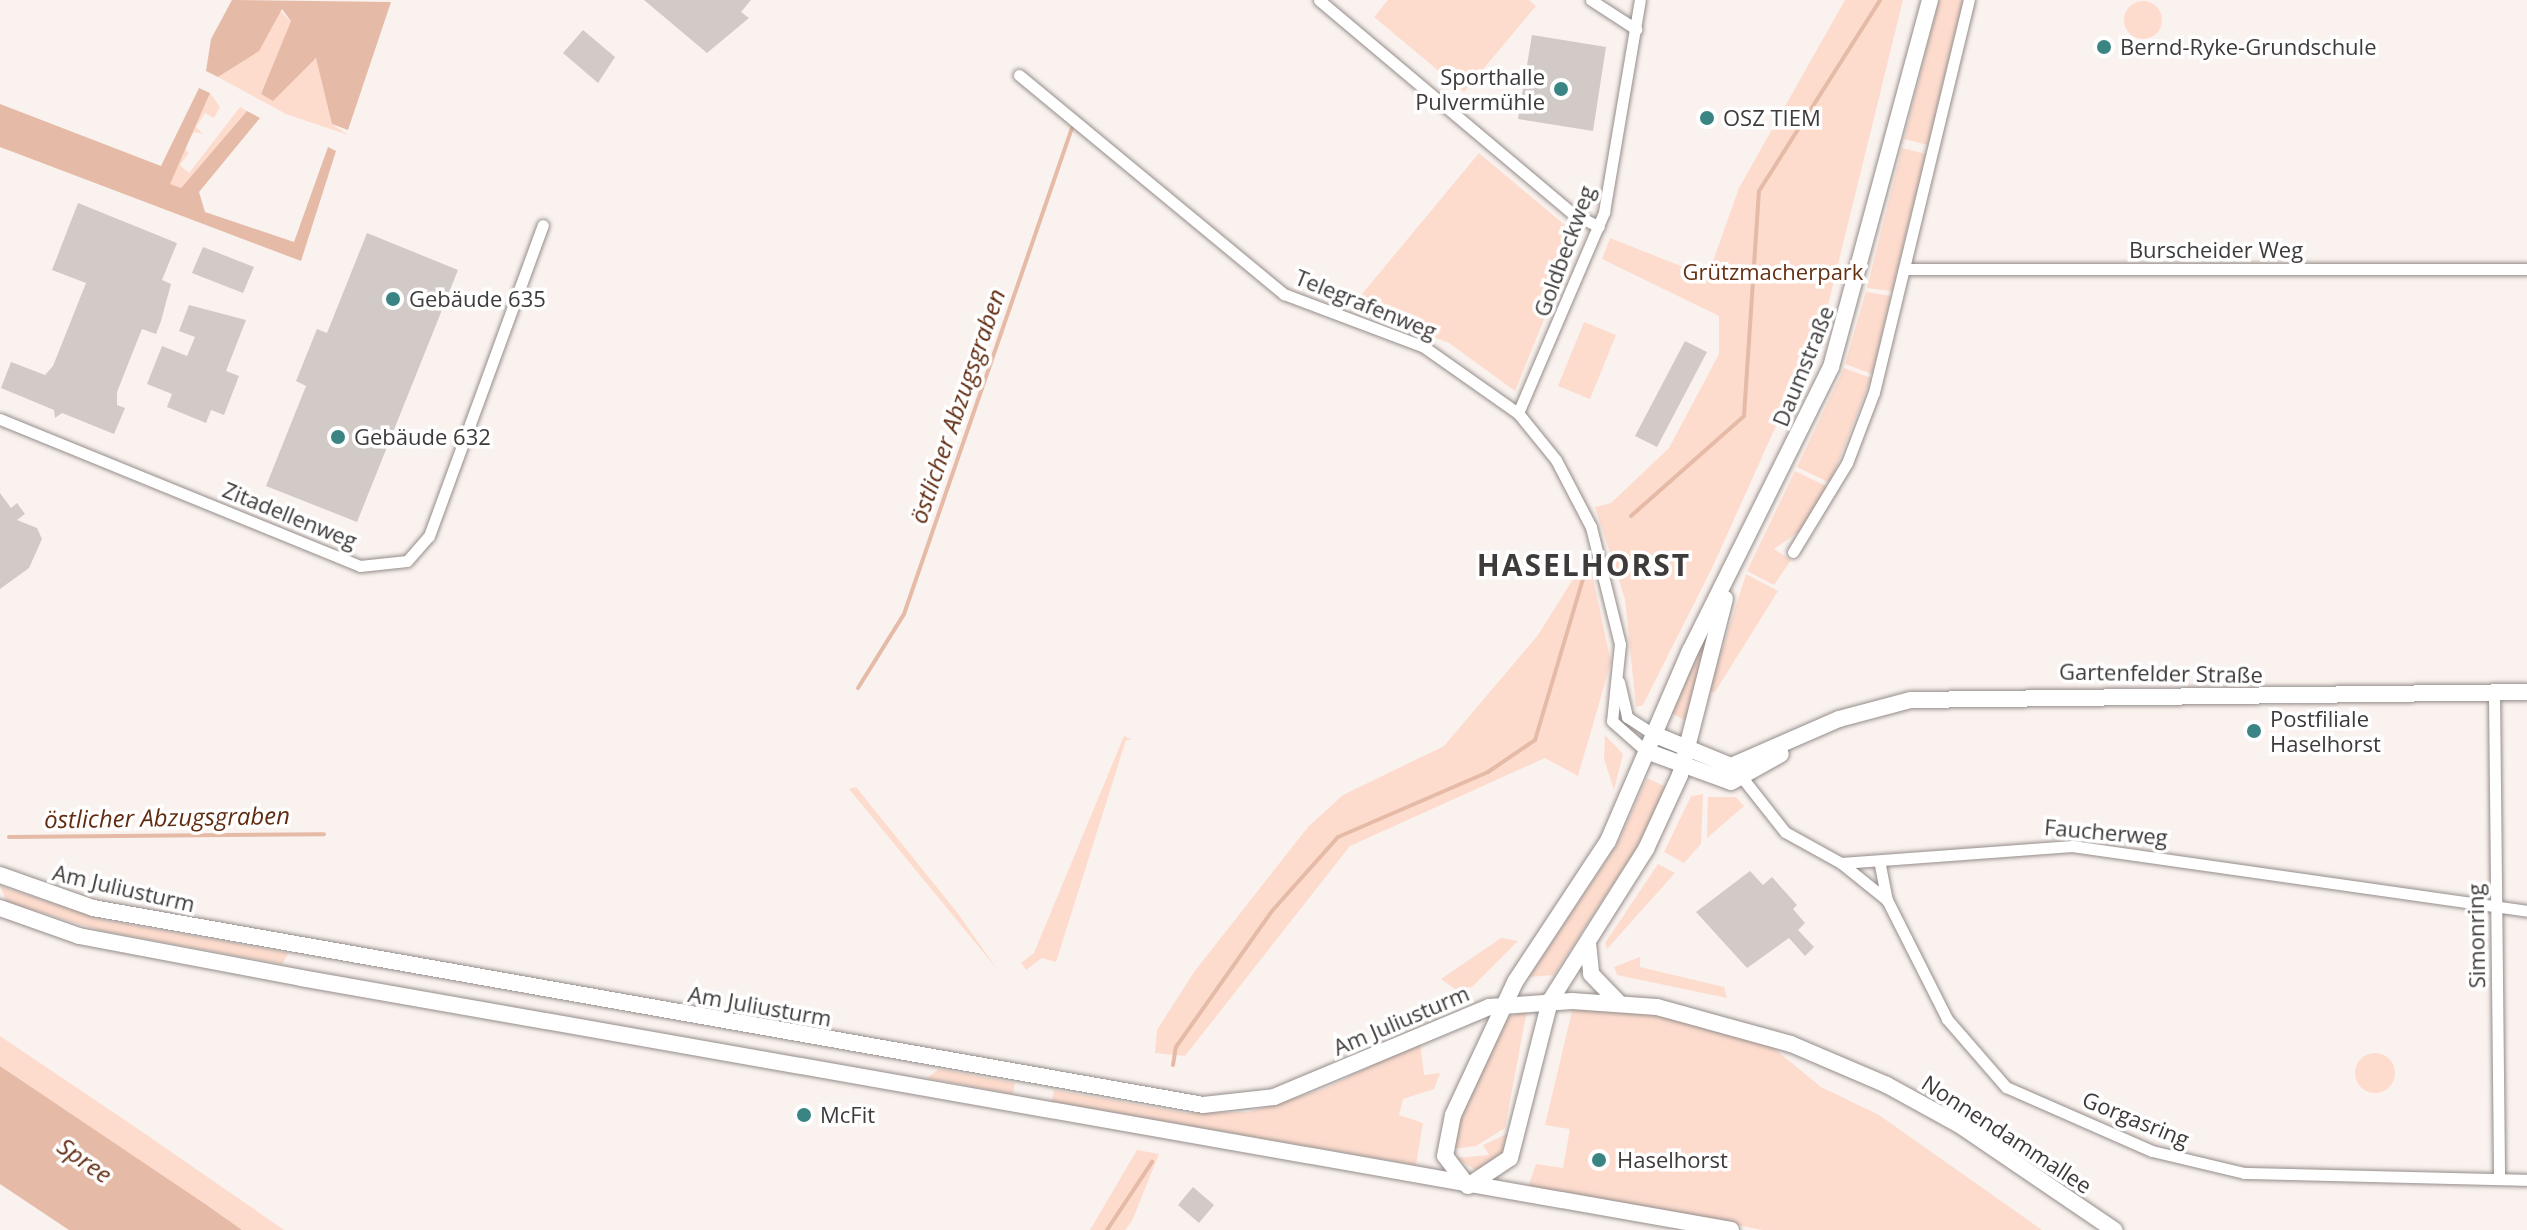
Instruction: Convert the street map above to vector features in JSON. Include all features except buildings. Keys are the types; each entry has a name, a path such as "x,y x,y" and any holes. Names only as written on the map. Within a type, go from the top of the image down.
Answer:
{"main road":[{"name":"Daumstraße","path":"1921,23 1922,0"},
{"name":"Daumstraße","path":"1732,575 1686,761 1646,849 1550,1001 1519,1140 1496,1171 1468,1186 1449,1166 1445,1136 1504,1005 1608,841 1653,734 1834,360 1921,23 1930,0"},
{"name":"Gartenfelder Straße","path":"1686,761 1741,765 1862,712 1945,697 2527,692"},
{"path":"1653,734 1686,761 1718,781 1744,780"},
{"name":"Gartenfelder Straße","path":"1744,780 1801,737"},
{"path":"1646,751 1686,761"},
{"name":"Am Juliusturm","path":"0,875 93,908 1042,1080 1203,1105 1274,1097 1458,1017 1504,1005 1550,1001"},
{"path":"0,908 79,936 1468,1186 1731,1230"},
{"path":"1589,937 1591,974 1618,1002"},
{"name":"Nonnendammallee","path":"1550,1001 1618,1002 1739,1027 1875,1080 1958,1124 2114,1230"},
{"path":"1036,1108 1042,1080"}],"street":[{"path":"1319,0 1572,213 1599,227"},
{"path":"1591,0 1636,29"},
{"name":"Goldbeckweg","path":"1518,413 1599,227 1640,0"},
{"path":"1793,552 1854,447 1905,269 1969,0"},
{"name":"Telegrafenweg","path":"1019,75 1284,294 1424,347 1518,413 1556,460 1591,527 1612,596 1623,711 1653,734"},
{"name":"Zitadellenweg","path":"0,419 360,566 407,561 429,536 543,225"},
{"name":"Burscheider Weg","path":"1905,269 2527,269"},
{"name":"Telegrafenweg","path":"1619,674 1612,721 1646,751"},
{"name":"Simonring","path":"2494,693 2499,1179"},
{"name":"Faucherweg","path":"1744,780 1785,832 1841,863 1880,865 1968,849 2095,848 2496,911 2527,911"},
{"name":"Gorgasring","path":"1841,863 1887,900"},
{"name":"Gorgasring","path":"1880,865 1887,900 1947,1019 2006,1087 2198,1165 2255,1174 2527,1180"}],"green space":[{"path":"1388,0 1529,0 1536,6 1464,92 1374,17"},
{"name":"Grützmacherpark","path":"1845,0 1903,0 1825,317 1713,566 1643,705 1636,707 1625,599 1595,507 1611,503 1669,448 1719,354 1719,316 1602,259 1610,238 1696,272 1713,261 1739,188"},
{"path":"1939,0 1963,0 1928,145 1904,139"},
{"path":"2143,1 2156,7 2162,20 2156,33 2143,39 2130,33 2124,20 2130,7"},
{"path":"277,8 291,21 261,94 273,100 310,59 321,60 332,124 348,135 286,114 218,77 258,51"},
{"path":"210,93 220,107 214,118 205,113 196,127 203,134 194,132 184,148 189,153 180,165 189,173 240,107 247,111 180,189 169,184 172,167"},
{"path":"1902,148 1926,154 1892,291 1867,288"},
{"path":"1479,153 1578,236 1515,391 1449,343 1352,306"},
{"path":"1866,292 1891,296 1872,374 1845,364"},
{"path":"1584,322 1616,335 1590,399 1558,386"},
{"path":"1844,368 1871,378 1830,483 1797,467"},
{"path":"1795,471 1828,487 1801,530 1774,549 1791,560 1774,585 1747,571"},
{"path":"1588,555 1611,662 1578,776 1545,758 1350,846 1185,1056 1155,1053 1157,1030 1194,972 1308,827 1343,795 1444,746 1538,635"},
{"path":"1746,574 1778,591 1715,692 1709,691"},
{"path":"1713,616 1690,723 1669,712"},
{"path":"1605,735 1623,754 1614,790 1604,759"},
{"path":"1124,736 1132,740 1126,740 1056,962 1042,958 1026,970 1021,963 1034,953"},
{"path":"1647,778 1666,787 1637,847 1554,975 1529,977 1618,843"},
{"path":"856,787 956,911 997,969 849,789"},
{"path":"1703,794 1701,844 1684,863 1664,852 1691,796"},
{"path":"1708,797 1736,797 1744,806 1707,838"},
{"path":"1658,864 1675,873 1607,949 1605,943"},
{"path":"0,886 104,920 289,953 282,964 102,931 7,902"},
{"path":"1501,938 1518,941 1472,987 1455,989 1441,979"},
{"path":"1640,957 1640,967 1724,987 1727,998 1617,975 1614,967"},
{"path":"1573,1007 1678,1017 1765,1041 1821,1087 1879,1115 2042,1230 1763,1230 1528,1187 1536,1164 1563,1168 1570,1129 1545,1125"},
{"path":"1527,1010 1505,1128 1476,1146 1453,1149 1454,1130 1506,1018"},
{"path":"0,1036 284,1230 242,1230 0,1066"},
{"path":"1420,1042 1424,1075 1440,1073 1434,1089 1403,1099 1399,1115 1423,1123 1416,1165 1052,1102 1054,1090 1186,1113 1249,1112 1324,1089"},
{"path":"2375,1053 2389,1059 2395,1073 2389,1087 2375,1093 2361,1087 2355,1073 2361,1059"},
{"path":"939,1069 1015,1083 1013,1094 927,1078"},
{"path":"1513,1131 1501,1157 1477,1171 1456,1158 1489,1155 1483,1145"},
{"path":"1137,1150 1159,1154 1132,1221 1125,1230 1090,1230"}],"water":[{"path":"232,0 391,2 348,130 332,124 316,58 273,101 261,94 291,21 282,9 259,51 218,77 206,71 211,39"},
{"path":"199,88 210,93 170,184 181,188 247,111 260,118 199,192 205,212 294,242 328,147 336,151 301,261 0,147 0,104 161,166"},
{"name":"Spree","path":"0,1066 242,1230 69,1230 0,1184"}],"waterway":[{"path":"1631,516 1744,416 1759,191 1880,0"},
{"name":"östlicher Abzugsgraben","path":"858,688 904,614 1072,128"},
{"path":"1173,1065 1176,1047 1272,911 1338,837 1488,772 1535,740 1585,572"},
{"name":"östlicher Abzugsgraben","path":"9,837 324,834"},
{"path":"1107,1230 1152,1162"}],"place":[{"name":"Bernd-Ryke-Grundschule","path":"2104,47"},
{"name":"Sporthalle Pulvermühle","path":"1561,89"},
{"name":"OSZ TIEM","path":"1707,118"},
{"name":"Gebäude 635","path":"393,299"},
{"name":"Gebäude 632","path":"338,437"},
{"name":"Postfiliale Haselhorst","path":"2254,731"},
{"name":"McFit","path":"804,1115"},
{"name":"Haselhorst","path":"1599,1160"}],"district":[{"name":"HASELHORST","path":"1584,565"}]}
